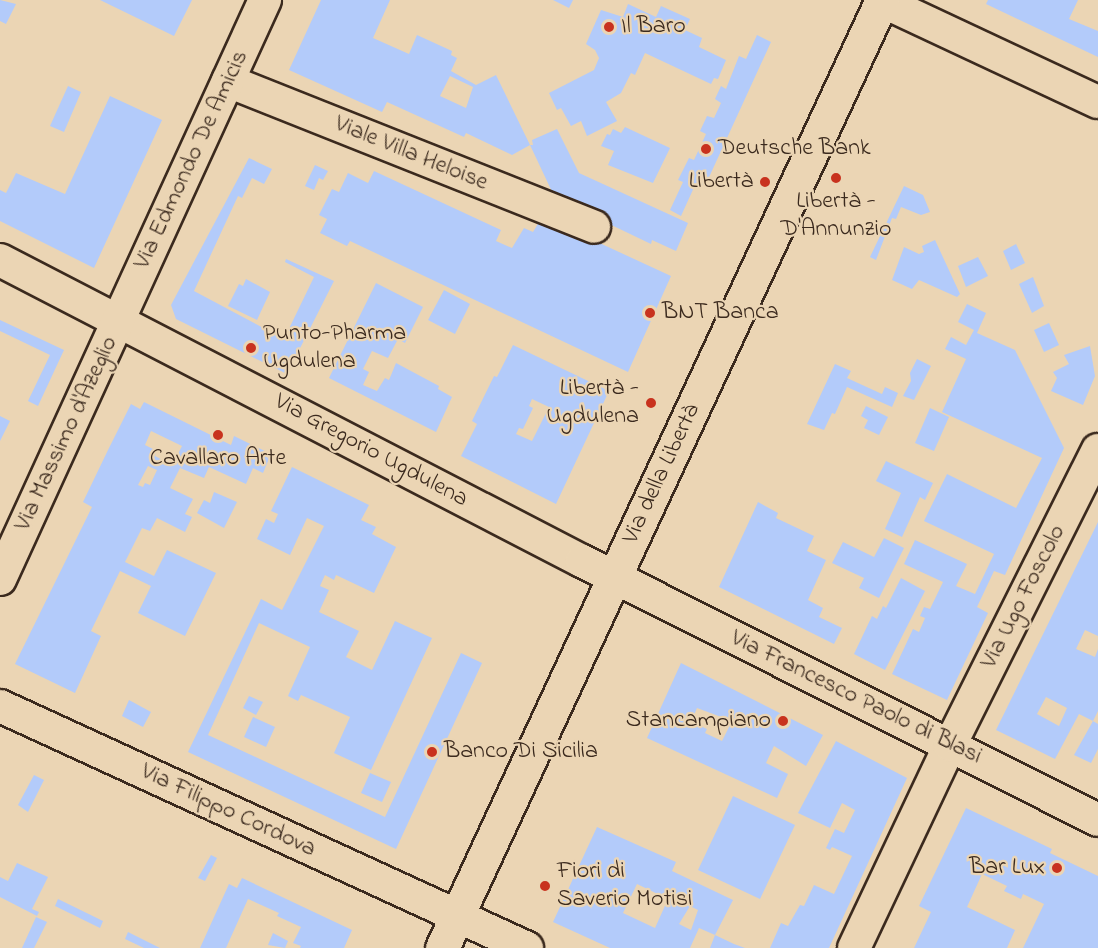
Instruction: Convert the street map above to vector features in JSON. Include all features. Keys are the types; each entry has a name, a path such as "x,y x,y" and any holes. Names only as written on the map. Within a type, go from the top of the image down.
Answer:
{"street":[{"name":"Via Edmondo De Amicis","path":"119,320 265,0"},
{"path":"882,0 1098,102"},
{"name":"Via della Libertà","path":"442,948 882,0"},
{"name":"Viale Villa Heloise","path":"228,81 594,227"},
{"name":"Via Gregorio Ugdulena","path":"0,260 614,578"},
{"name":"Via Massimo d'Azeglio","path":"0,579 119,320"},
{"name":"Via Ugo Foscolo","path":"854,948 950,745 1098,450"},
{"name":"Via Francesco Paolo di Blasi","path":"614,578 1098,820"},
{"name":"Via Filippo Cordova","path":"0,706 527,948"}],"building":[{"path":"0,0 16,4 6,24 0,21"},
{"path":"100,0 192,0 174,36"},
{"path":"321,0 390,0 373,38 409,54 417,35 452,51 451,55 457,58 451,71 476,85 496,75 530,145 512,155 466,133 464,137 387,102 382,112 289,70","holes":["450,76 473,87 466,108 440,96"]},
{"path":"553,0 573,0 569,8"},
{"path":"988,0 1078,0 1069,19 1098,31 1098,57 986,4"},
{"path":"628,4 656,17 661,6 690,19 685,30 702,38 699,47 726,60 718,79 714,78 711,84 645,53 635,75 631,73 621,93 606,102 617,121 587,136 581,121 571,126 561,108 557,110 549,93 594,70 599,58 595,50 586,44 601,10 623,17"},
{"path":"757,35 771,42 705,186 696,183 681,216 670,210 683,182 678,180 689,158 694,160 706,134 700,131 707,116 714,118 721,103 715,99 721,86 726,89 739,56 746,59"},
{"path":"68,86 81,92 64,132 50,126"},
{"path":"110,96 162,120 94,268 0,221 0,190 6,193 16,173 65,194"},
{"path":"625,127 670,148 653,183 608,165 614,151 601,146 607,134 610,135 613,129 621,133"},
{"path":"557,129 579,173 688,223 676,251 652,240 651,244 555,198 530,145 533,145 532,140"},
{"path":"249,158 272,169 264,184 252,178 242,198 238,196 194,291 284,339 314,277 285,262 286,259 334,281 287,374 176,319 171,305"},
{"path":"315,165 328,171 323,180 319,178 314,190 305,186"},
{"path":"374,171 501,230 496,241 512,248 524,228 533,232 539,222 551,228 554,222 671,276 628,372 350,241 347,246 320,233 327,219 319,215 332,189 339,192 348,173 368,183"},
{"path":"904,186 923,195 930,212 921,215 901,207 896,219 892,218 876,260 870,257"},
{"path":"935,240 960,294 957,297 919,280 912,289 892,280 904,247 919,254 924,252 922,246"},
{"path":"1016,244 1025,263 1011,270 1003,251"},
{"path":"978,257 988,276 966,287 958,266"},
{"path":"1033,277 1044,306 1032,313 1019,284"},
{"path":"246,279 270,292 257,320 228,306 239,284 243,286"},
{"path":"376,283 423,307 405,343 398,339 388,358 372,351 363,369 369,372 363,385 377,391 385,378 389,380 396,363 439,386 438,389 452,397 436,432 329,378"},
{"path":"444,290 470,304 455,334 428,320"},
{"path":"967,304 986,313 977,333 1015,350 1064,448 1005,575 994,571 977,607 988,613 947,700 892,674 913,629 919,632 925,618 920,616 924,607 930,609 943,582 904,564 915,540 967,564 956,586 975,594 994,554 924,521 947,474 1016,508 1042,458 942,412 966,359 945,349 951,337 966,345 974,330 958,322"},
{"path":"0,320 64,350 38,406 28,401 50,355 0,331"},
{"path":"1049,323 1059,345 1044,352 1034,330"},
{"path":"513,345 609,391 556,504 461,456 477,424 472,421 494,376 497,377","holes":["532,399 549,407 532,441 516,434 519,428 523,429 533,408 529,406"]},
{"path":"1090,346 1095,376 1083,405 1051,391 1057,378 1053,372 1069,364 1064,355"},
{"path":"917,359 931,366 914,400 903,396 911,381 910,373"},
{"path":"835,364 851,371 847,378 882,394 885,387 898,393 892,407 847,387 835,414 832,413 824,430 807,424"},
{"path":"144,402 231,445 234,436 271,454 263,473 253,468 246,484 209,467 204,478 180,468 170,488 193,499 185,514 192,517 185,532 157,518 150,531 142,528 125,562 154,576 167,550 216,573 185,636 138,613 151,586 120,571 91,631 101,636 75,693 15,664 92,507 83,502 108,450 131,404 140,409","holes":["151,431 182,446 172,465 155,456 157,451 145,445","148,466 157,470 150,485 145,483 143,487 138,485"]},
{"path":"866,406 888,417 879,435 864,428 868,420 861,416"},
{"path":"930,408 949,417 934,451 915,443"},
{"path":"0,416 10,421 0,441"},
{"path":"886,461 933,483 925,500 920,497 902,537 885,529 901,493 876,481"},
{"path":"292,467 369,505 361,520 376,527 372,534 396,547 374,593 336,575 334,580 325,575 320,586 329,590 319,612 359,631 346,657 372,670 395,621 432,638 371,770 334,753 350,717 301,695 298,701 288,696 310,647 259,623 208,735 385,817 461,653 482,663 396,849 188,752 261,599 282,610 324,526 307,518 290,555 257,539 266,519 274,523 278,514 271,511"},
{"path":"214,492 237,502 224,528 197,513 204,500 210,503"},
{"path":"758,502 778,513 776,518 814,536 807,551 826,560 808,600 823,608 819,617 842,628 834,644 719,587"},
{"path":"1098,522 1098,636 1085,630 1076,649 1095,657 1098,649 1098,711 1093,721 1079,714 1055,759 996,730","holes":["1046,697 1067,708 1059,726 1037,714"]},
{"path":"884,538 904,548 879,598 859,588 864,578 832,563 843,542 874,557"},
{"path":"901,578 925,591 885,670 854,654 872,616 877,619 883,606 886,608"},
{"path":"681,663 823,735 806,766 774,746 766,763 788,774 777,798 647,738","holes":["697,708 732,721 722,741 705,733 707,729 691,722"]},
{"path":"249,696 263,702 256,715 243,708"},
{"path":"129,700 151,712 143,727 122,716"},
{"path":"253,717 275,727 266,747 244,737"},
{"path":"1093,721 1098,724 1098,749 1091,763 1074,755"},
{"path":"836,741 907,778 829,948 770,948 781,923 788,926 800,905 804,906 814,885 834,894 852,856 832,847 830,850 826,848 835,829 844,833 855,810 842,803 830,828 798,813"},
{"path":"370,773 391,782 382,802 361,793"},
{"path":"34,775 44,780 28,812 18,805"},
{"path":"733,796 795,825 760,899 698,870"},
{"path":"966,808 1052,849 1050,853 1098,876 1098,948 1023,948 1044,904 1023,894 1021,899 1004,891 1007,886 982,874 967,907 1015,930 1007,948 914,948 931,912 919,906"},
{"path":"597,827 676,862 672,871 733,900 715,935 699,928 690,948 610,948 553,922","holes":["637,884 668,899 655,928 623,913","690,906 698,910 691,930 679,924"]},
{"path":"211,855 217,858 205,881 198,878"},
{"path":"17,863 48,877 32,909 39,912 37,916 0,897 0,877 8,881"},
{"path":"242,878 352,930 344,948 300,948 301,946 293,943 301,927 277,916 279,913 248,899 226,948 200,948 229,884 237,888"},
{"path":"58,899 103,921 100,928 55,906"},
{"path":"36,917 47,922 34,948 22,948"},
{"path":"128,932 160,948 144,948 125,939"},
{"path":"273,933 288,941 285,948 268,945"},
{"path":"715,935 734,944 745,948 710,948"}],"place":[{"name":"Il Baro","path":"609,27"},
{"name":"Deutsche Bank","path":"706,149"},
{"name":"Libertà - D'Annunzio","path":"836,178"},
{"name":"Libertà","path":"765,182"},
{"name":"BNT Banca","path":"650,313"},
{"name":"Punto-Pharma Ugdulena","path":"251,348"},
{"name":"Libertà - Ugdulena","path":"651,403"},
{"name":"Cavallaro Arte","path":"218,435"},
{"name":"Stancampiano","path":"783,721"},
{"name":"Banco Di Sicilia","path":"432,752"},
{"name":"Bar Lux","path":"1057,868"},
{"name":"Fiori di Saverio Motisi","path":"545,886"}]}
